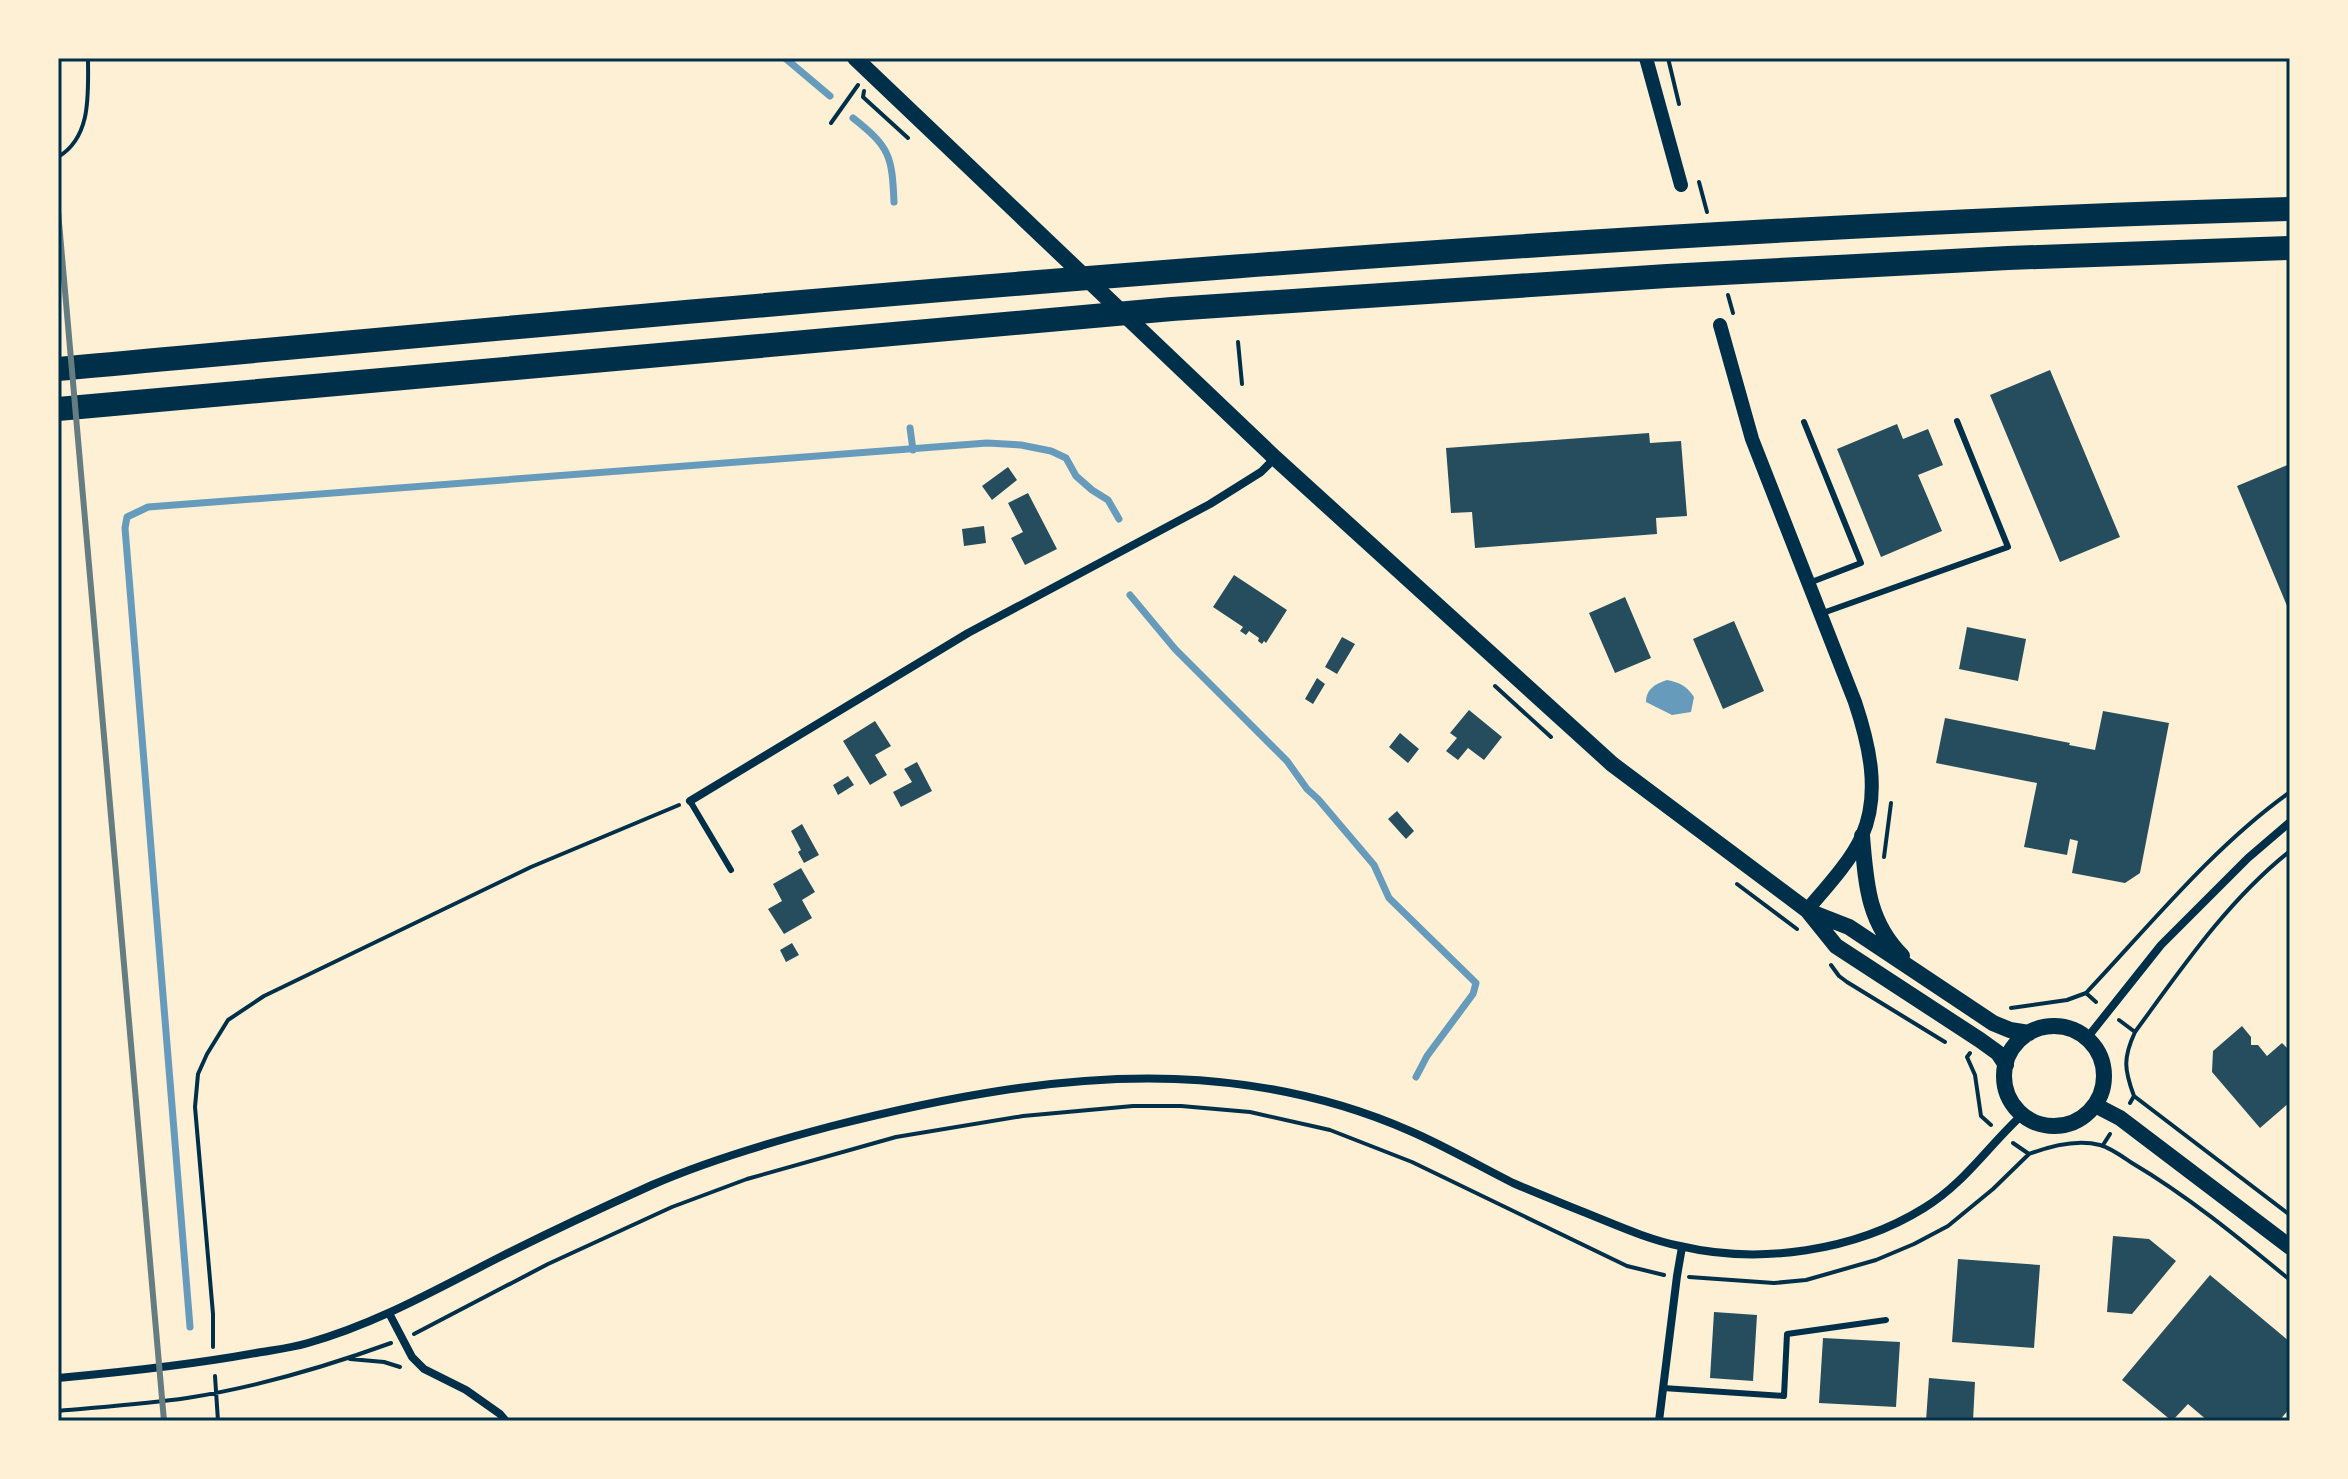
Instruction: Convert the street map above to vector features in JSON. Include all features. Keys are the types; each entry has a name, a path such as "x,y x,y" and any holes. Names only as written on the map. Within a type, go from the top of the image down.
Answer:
{"highway":[{"path":"58,369 1175,271 1775,231 2290,209"},
{"path":"58,409 1172,309 1667,276 2008,258 2290,248"}],"main road":[{"path":"855,58 1275,458 1612,764 1807,910 1836,946 1980,1040 1998,1053 2006,1065"},
{"path":"1862,836 1866,887 1876,921 1893,948 1920,974"},
{"path":"1807,910 1849,927 1993,1023 2029,1033"},
{"path":"2059,1026 2087,1038 2097,1049 2103,1063 2102,1092 2095,1105 2069,1124 2037,1122 2023,1114 2013,1104 2004,1078 2010,1052 2018,1041 2043,1027 2059,1026"},
{"path":"2095,1105 2120,1118 2290,1247"}],"street":[{"path":"1646,58 1681,185"},
{"path":"1720,325 1752,439 1866,736 1871,767 1871,790 1862,836 1807,910"},
{"path":"690,801 968,633 1210,504 1261,472 1275,458"},
{"path":"2087,1038 2161,945 2248,858 2290,822"},
{"path":"58,1378 160,1369 306,1344 390,1315 504,1255 658,1183 774,1141 916,1105 1044,1085 1108,1080 1187,1080 1296,1093 1410,1131 1517,1185 1629,1231 1682,1247 1775,1254 1874,1234 1926,1207 1958,1184 2001,1134 2023,1114"},
{"path":"1659,1421 1682,1247"},
{"path":"390,1315 412,1357 424,1369 466,1390 506,1421"}],"lane":[{"path":"1820,614 2008,547 1957,421"},
{"path":"1804,422 1861,563 1808,583"},
{"path":"690,801 731,870"},
{"path":"1663,1388 1784,1396 1787,1334 1886,1320"}],"path":[{"path":"58,157 80,136 88,103 88,58"},
{"path":"831,123 869,70"},
{"path":"1238,342 1242,384"},
{"path":"1993,1023 2001,1008 2018,1009 2086,993 2207,865 2246,827 2290,792"},
{"path":"214,1361 213,1314 195,1107 198,1074 228,1020 264,996 531,867 690,801"},
{"path":"2290,851 2233,906 2135,1032 2125,1054 2127,1077 2134,1096 2290,1215"},
{"path":"2086,993 2135,1032"},
{"path":"1980,1040 1967,1057 1980,1095 1981,1116 2029,1154"},
{"path":"2103,1145 2134,1096"},
{"path":"58,1411 163,1401 318,1368 402,1339 548,1264 672,1207 747,1179 896,1137 1023,1116 1133,1106 1181,1106 1250,1112 1330,1130 1412,1162 1627,1266 1653,1274 1774,1283 1806,1280 1876,1260 1914,1244 1948,1226 2015,1170 2029,1154 2044,1148 2082,1143 2103,1145 2148,1172 2290,1280"},
{"path":"216,1392 218,1421"}],"water":[{"path":"1667,680 1682,685 1694,697 1691,712 1672,715 1646,702 1652,688"}],"building":[{"path":"2050,370 2120,537 2060,562 1990,395"},
{"path":"1897,424 1903,439 1928,429 1943,465 1918,475 1942,531 1881,557 1837,449"},
{"path":"1649,433 1650,443 1681,441 1687,516 1656,518 1657,534 1475,548 1472,512 1451,513 1446,448"},
{"path":"2290,464 2290,613 2237,486"},
{"path":"1008,467 1017,480 992,500 982,486"},
{"path":"1028,493 1057,549 1025,565 1011,538 1023,532 1008,503"},
{"path":"984,526 986,543 964,546 962,529"},
{"path":"1234,575 1287,610 1266,643 1264,641 1262,644 1249,631 1246,635 1240,631 1243,627 1213,607"},
{"path":"1625,597 1651,658 1615,673 1589,613"},
{"path":"1734,621 1764,691 1723,709 1693,639"},
{"path":"1967,627 2026,639 2018,681 1959,669"},
{"path":"1342,637 1355,644 1337,674 1325,667"},
{"path":"1317,678 1325,684 1313,704 1305,699"},
{"path":"1469,710 1502,737 1484,760 1468,748 1458,760 1446,751 1457,738 1450,733"},
{"path":"2103,711 2169,723 2140,873 2125,883 2072,873 2078,841 2070,839 2067,855 2024,847 2037,783 1936,763 1945,718 2095,750"},
{"path":"875,721 891,746 875,755 887,775 870,785 843,741"},
{"path":"1400,733 1419,749 1408,763 1389,747"},
{"path":"917,762 932,791 901,807 893,792 912,782 904,769"},
{"path":"848,776 854,785 838,795 833,785"},
{"path":"1397,811 1414,831 1406,839 1388,819"},
{"path":"802,824 819,855 804,863 791,831"},
{"path":"801,868 815,892 802,900 812,918 784,934 768,909 782,901 773,884"},
{"path":"792,943 799,955 786,962 780,950"},
{"path":"2242,1026 2251,1037 2251,1045 2258,1045 2267,1056 2282,1043 2287,1048 2290,1045 2290,1102 2260,1128 2212,1072 2213,1051"},
{"path":"2113,1236 2149,1239 2176,1261 2132,1314 2107,1312"},
{"path":"1958,1259 2040,1265 2034,1348 1952,1342"},
{"path":"2210,1275 2290,1342 2290,1408 2279,1421 2208,1421 2188,1404 2172,1421 2122,1380"},
{"path":"1714,1312 1757,1315 1753,1381 1710,1378"},
{"path":"1823,1338 1900,1342 1896,1407 1819,1403"},
{"path":"1929,1378 1975,1382 1973,1421 1926,1421"}],"waterway":[{"path":"785,58 830,96"},
{"path":"853,118 875,137 887,154 894,202"},
{"path":"910,428 913,450"},
{"path":"190,1327 125,528 127,517 148,507 987,443 1021,445 1051,451 1066,458 1076,476 1108,500 1119,519"},
{"path":"1130,595 1175,649 1287,761 1307,789 1374,865 1389,898 1476,983 1473,994 1427,1056 1416,1077"}],"railway":[{"path":"58,211 164,1421"}]}
